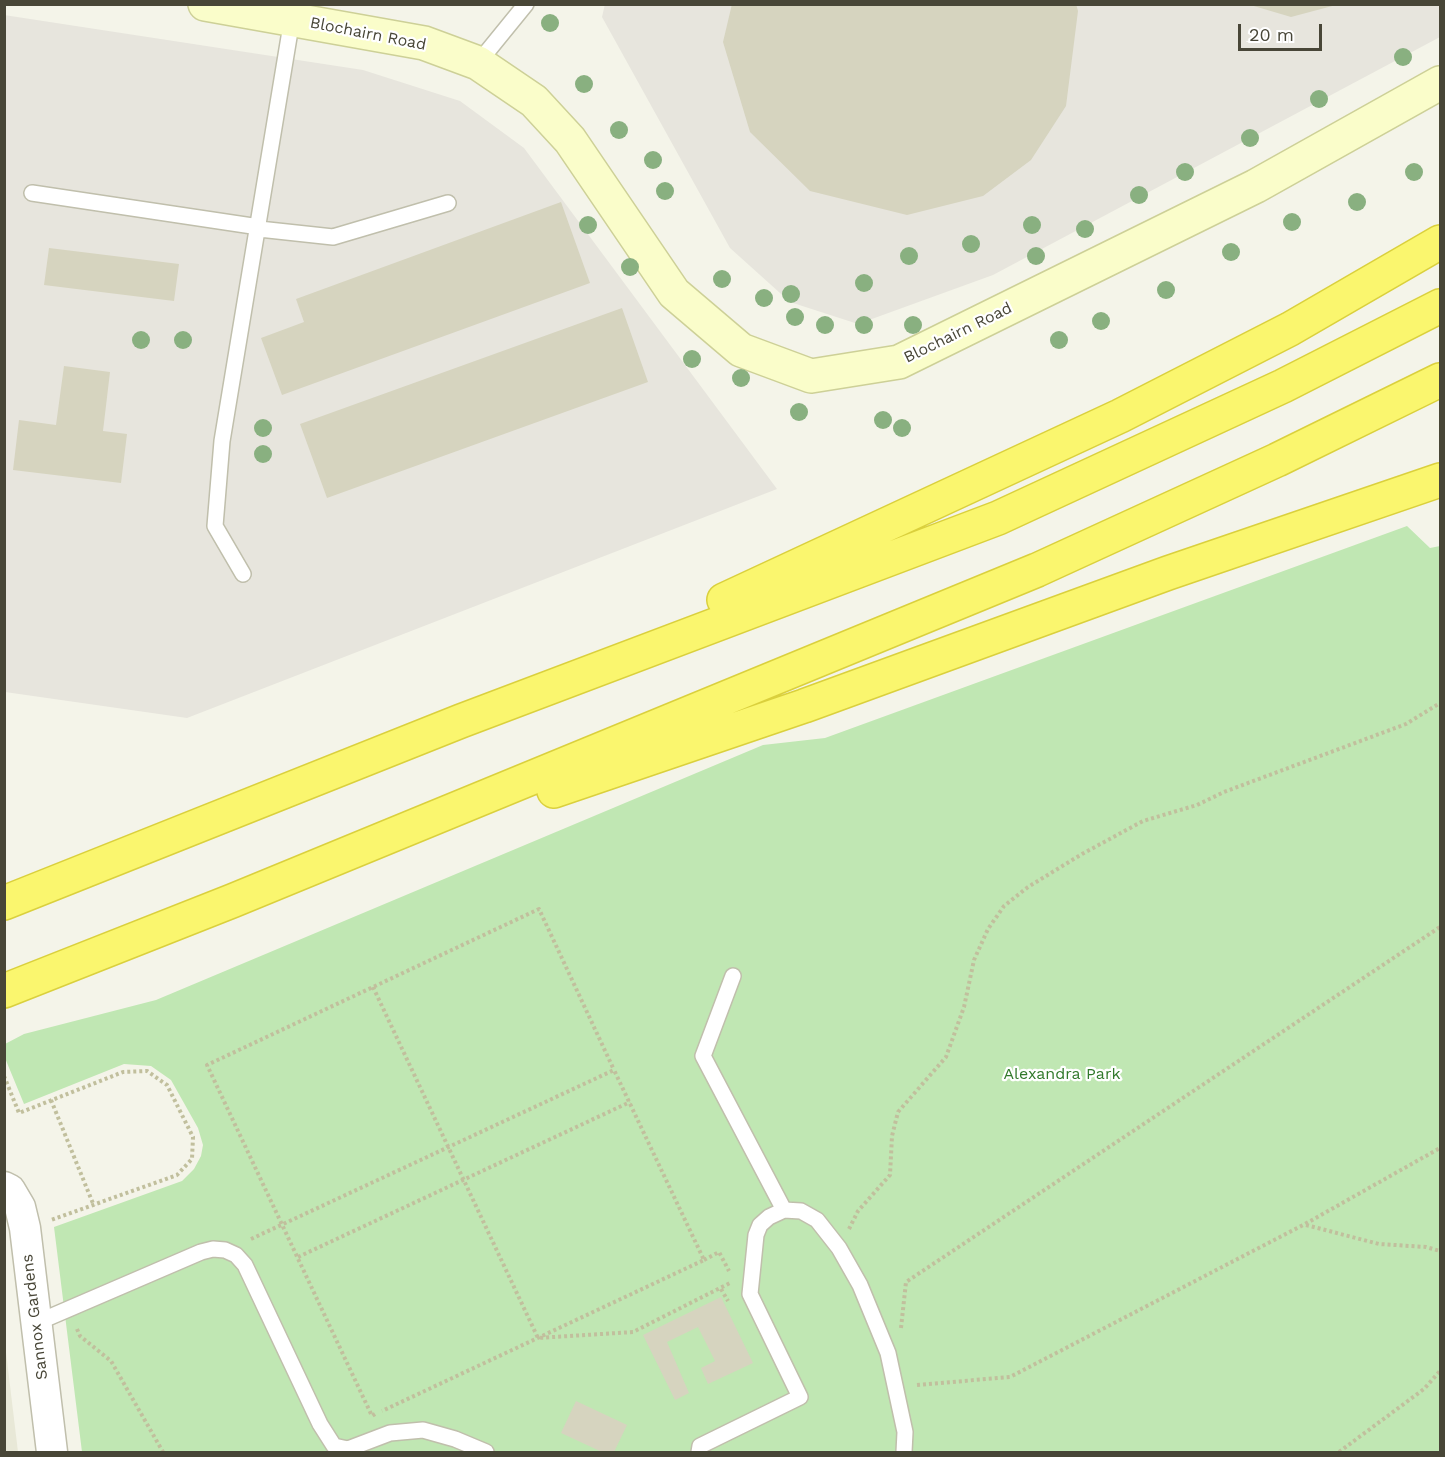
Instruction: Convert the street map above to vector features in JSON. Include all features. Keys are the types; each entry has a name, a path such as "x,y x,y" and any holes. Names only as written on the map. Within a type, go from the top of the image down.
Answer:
{"highway":[{"path":"461,721 1120,416 1290,329 1440,242"},
{"path":"4,903 461,721 998,518 1262,396 1440,306"},
{"path":"4,991 232,901 1037,570 1277,460 1440,380"},
{"path":"232,901 804,706 1179,569 1440,480"}],"street":[{"name":"Blochairn Road","path":"205,4 424,43 478,63 534,101 570,140 674,293 741,350 811,376 899,362 1256,186 1440,83"},
{"name":"Sannox Gardens","path":"4,1187 10,1190 20,1207 25,1228 52,1452"}],"lane":[{"path":"478,63 526,4"},
{"path":"243,574 215,526 222,441 292,19"},
{"path":"32,193 333,237 447,203"},
{"path":"733,976 703,1056 784,1210"},
{"path":"699,1452 700,1446 800,1398 750,1293 756,1235 760,1226 770,1216 784,1210 801,1211 817,1220 839,1248 894,1351 905,1432 904,1452"},
{"path":"36,1323 201,1252 213,1249 236,1255 245,1265 320,1424 334,1446 348,1449 390,1433 423,1430 455,1438 486,1452"}],"path":[{"path":"839,1248 858,1210 890,1175 892,1136 898,1112 946,1057 964,1007 974,960 988,929 1004,906 1055,870 1143,821 1197,805 1224,792 1406,724 1440,703"},
{"path":"538,1338 633,1332 729,1285 732,1280 731,1274 719,1252 704,1260 538,1338 372,1416 207,1065 539,909 704,1260"},
{"path":"1440,927 906,1282 894,1351 914,1386 1010,1377 1305,1224 1440,1148"},
{"path":"373,987 538,1338"},
{"path":"4,1076 19,1113 123,1072 135,1069 147,1071 167,1085 194,1137 192,1159 177,1175 94,1206 25,1228"},
{"path":"236,1255 254,1236 614,1070"},
{"path":"51,1100 94,1206"},
{"path":"298,1257 630,1102"},
{"path":"1305,1224 1379,1244 1426,1247 1440,1251"},
{"path":"67,1310 80,1336 111,1361 163,1452"},
{"path":"1339,1452 1424,1389 1440,1371"}],"shaded area":[{"path":"605,4 1440,4 1440,37 993,275 858,324 790,302 730,248 602,17"},
{"path":"4,15 363,70 460,101 524,148 777,489 187,718 5,692"},
{"path":"5,1344 18,1452 5,1452"}],"green space":[{"name":"Alexandra Park","path":"1407,526 1430,548 1440,546 1440,1452 82,1452 54,1227 182,1181 194,1169 201,1156 203,1145 198,1128 171,1080 151,1066 124,1064 24,1104 5,1058 5,1044 24,1034 156,1000 763,745 825,738"}],"building":[{"path":"732,4 1076,4 1078,11 1066,106 1031,160 983,196 907,215 810,191 750,132 723,42"},
{"path":"1247,4 1336,4 1336,5 1291,17"},
{"path":"561,202 590,283 282,395 261,338 304,322 296,299"},
{"path":"49,248 179,264 174,301 44,285"},
{"path":"622,308 648,382 327,498 300,424"},
{"path":"64,366 110,372 103,431 127,434 121,483 13,470 19,420 56,425"},
{"path":"721,1297 753,1363 708,1384 701,1368 715,1361 698,1327 667,1342 689,1393 675,1400 643,1335"},
{"path":"576,1401 627,1425 614,1452 602,1452 561,1433"}]}
